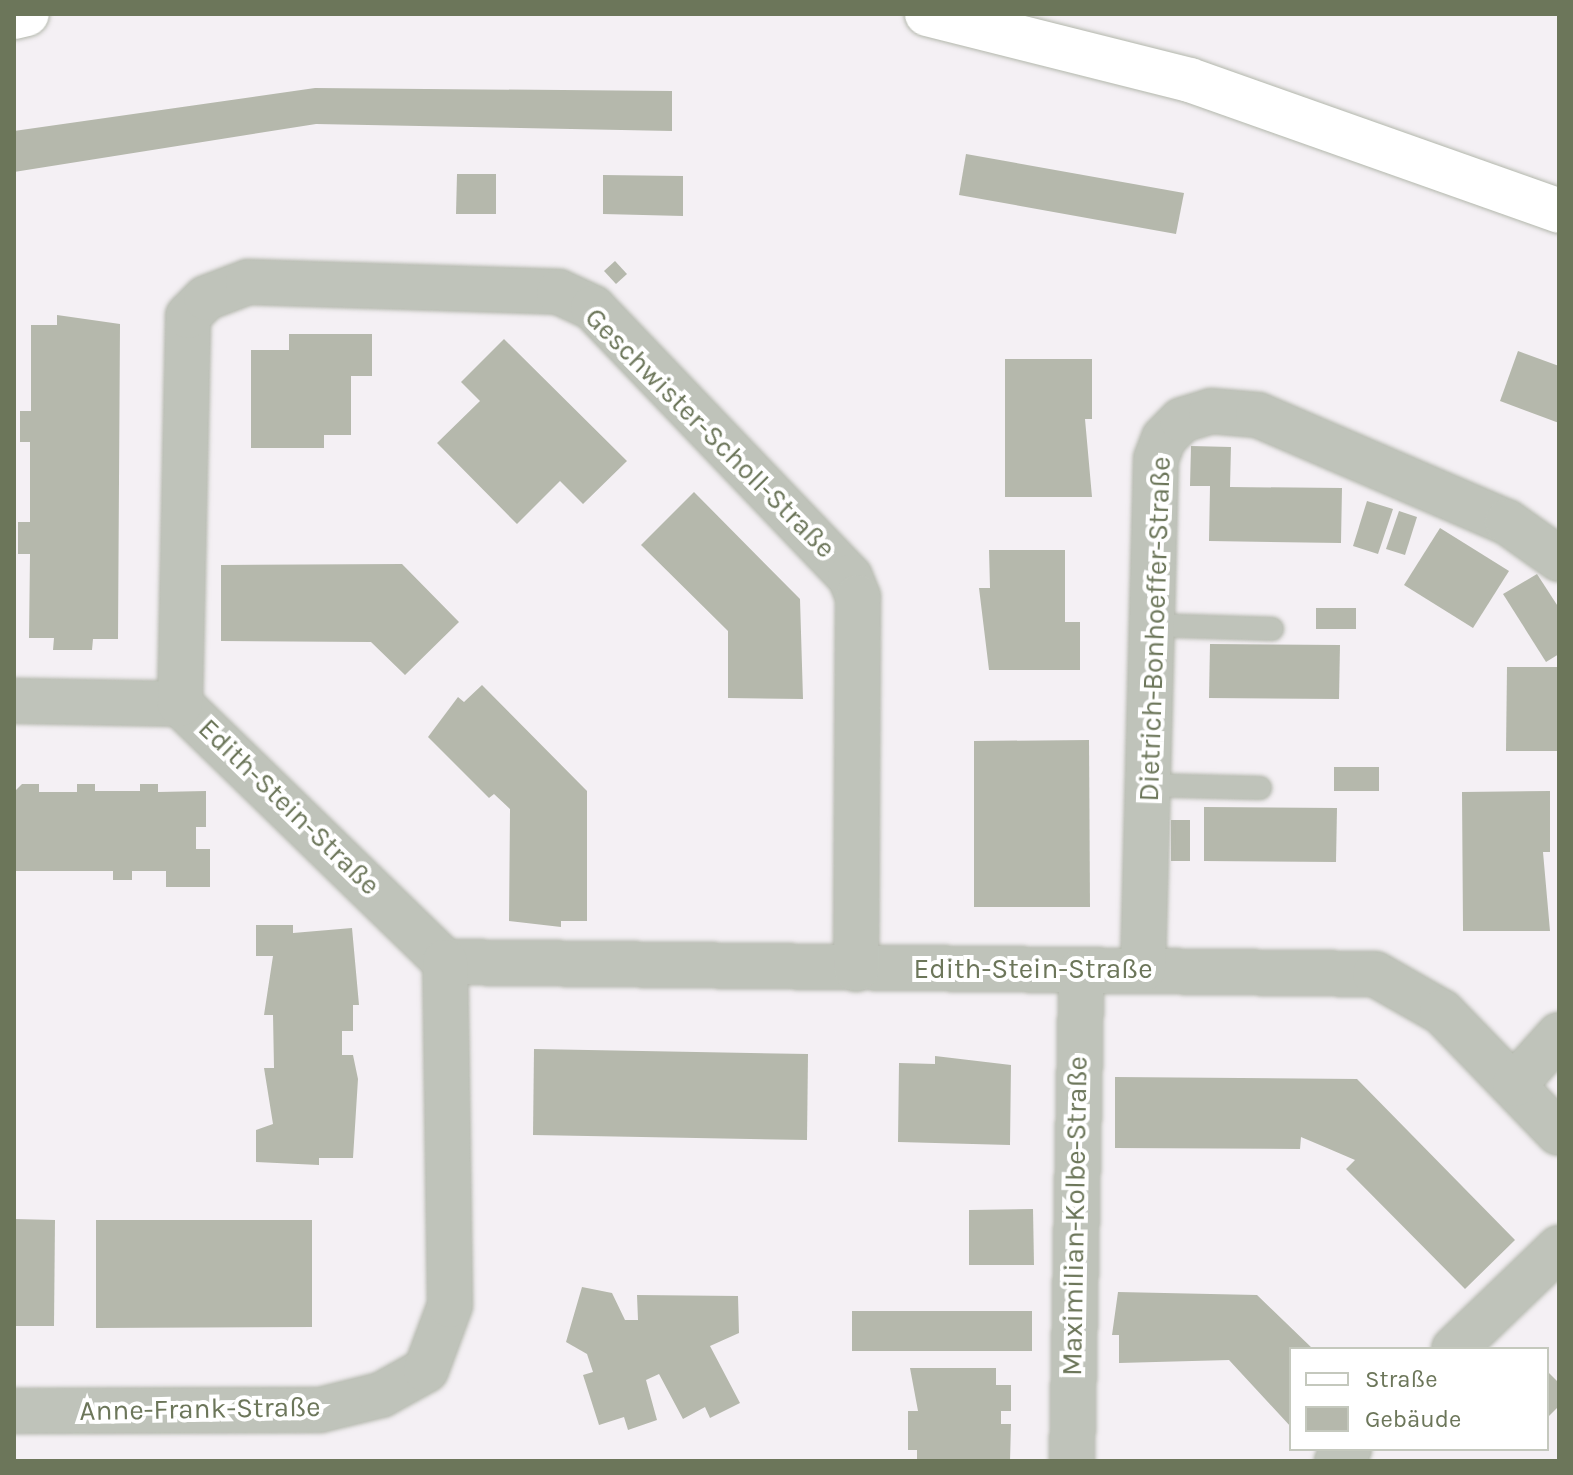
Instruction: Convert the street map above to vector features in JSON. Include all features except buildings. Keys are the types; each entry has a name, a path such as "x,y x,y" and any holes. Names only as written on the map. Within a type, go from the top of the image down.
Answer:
{"street":[{"path":"14,17 27,14"},
{"path":"927,14 1190,80 1559,211"},
{"name":"Geschwister-Scholl-Straße","path":"180,704 182,337 188,316 206,298 248,282 559,292 593,308 850,577 858,597 856,969"},
{"name":"Dietrich-Bonhoeffer-Straße","path":"1143,969 1156,459 1182,420 1211,411 1258,415 1507,522 1559,559"},
{"name":"Edith-Stein-Straße","path":"14,701 180,704 445,962 1375,974 1431,1004 1515,1084 1559,1133"},
{"name":"Anne-Frank-Straße","path":"14,1411 320,1410 381,1395 426,1370 450,1305 445,962"},
{"name":"Maximilian-Kolbe-Straße","path":"1072,1461 1081,971"},
{"path":"1515,1084 1559,1035"},
{"path":"1456,1347 1559,1248"}],"lane":[{"path":"1152,625 1272,629"},
{"path":"1148,785 1260,788"}]}
